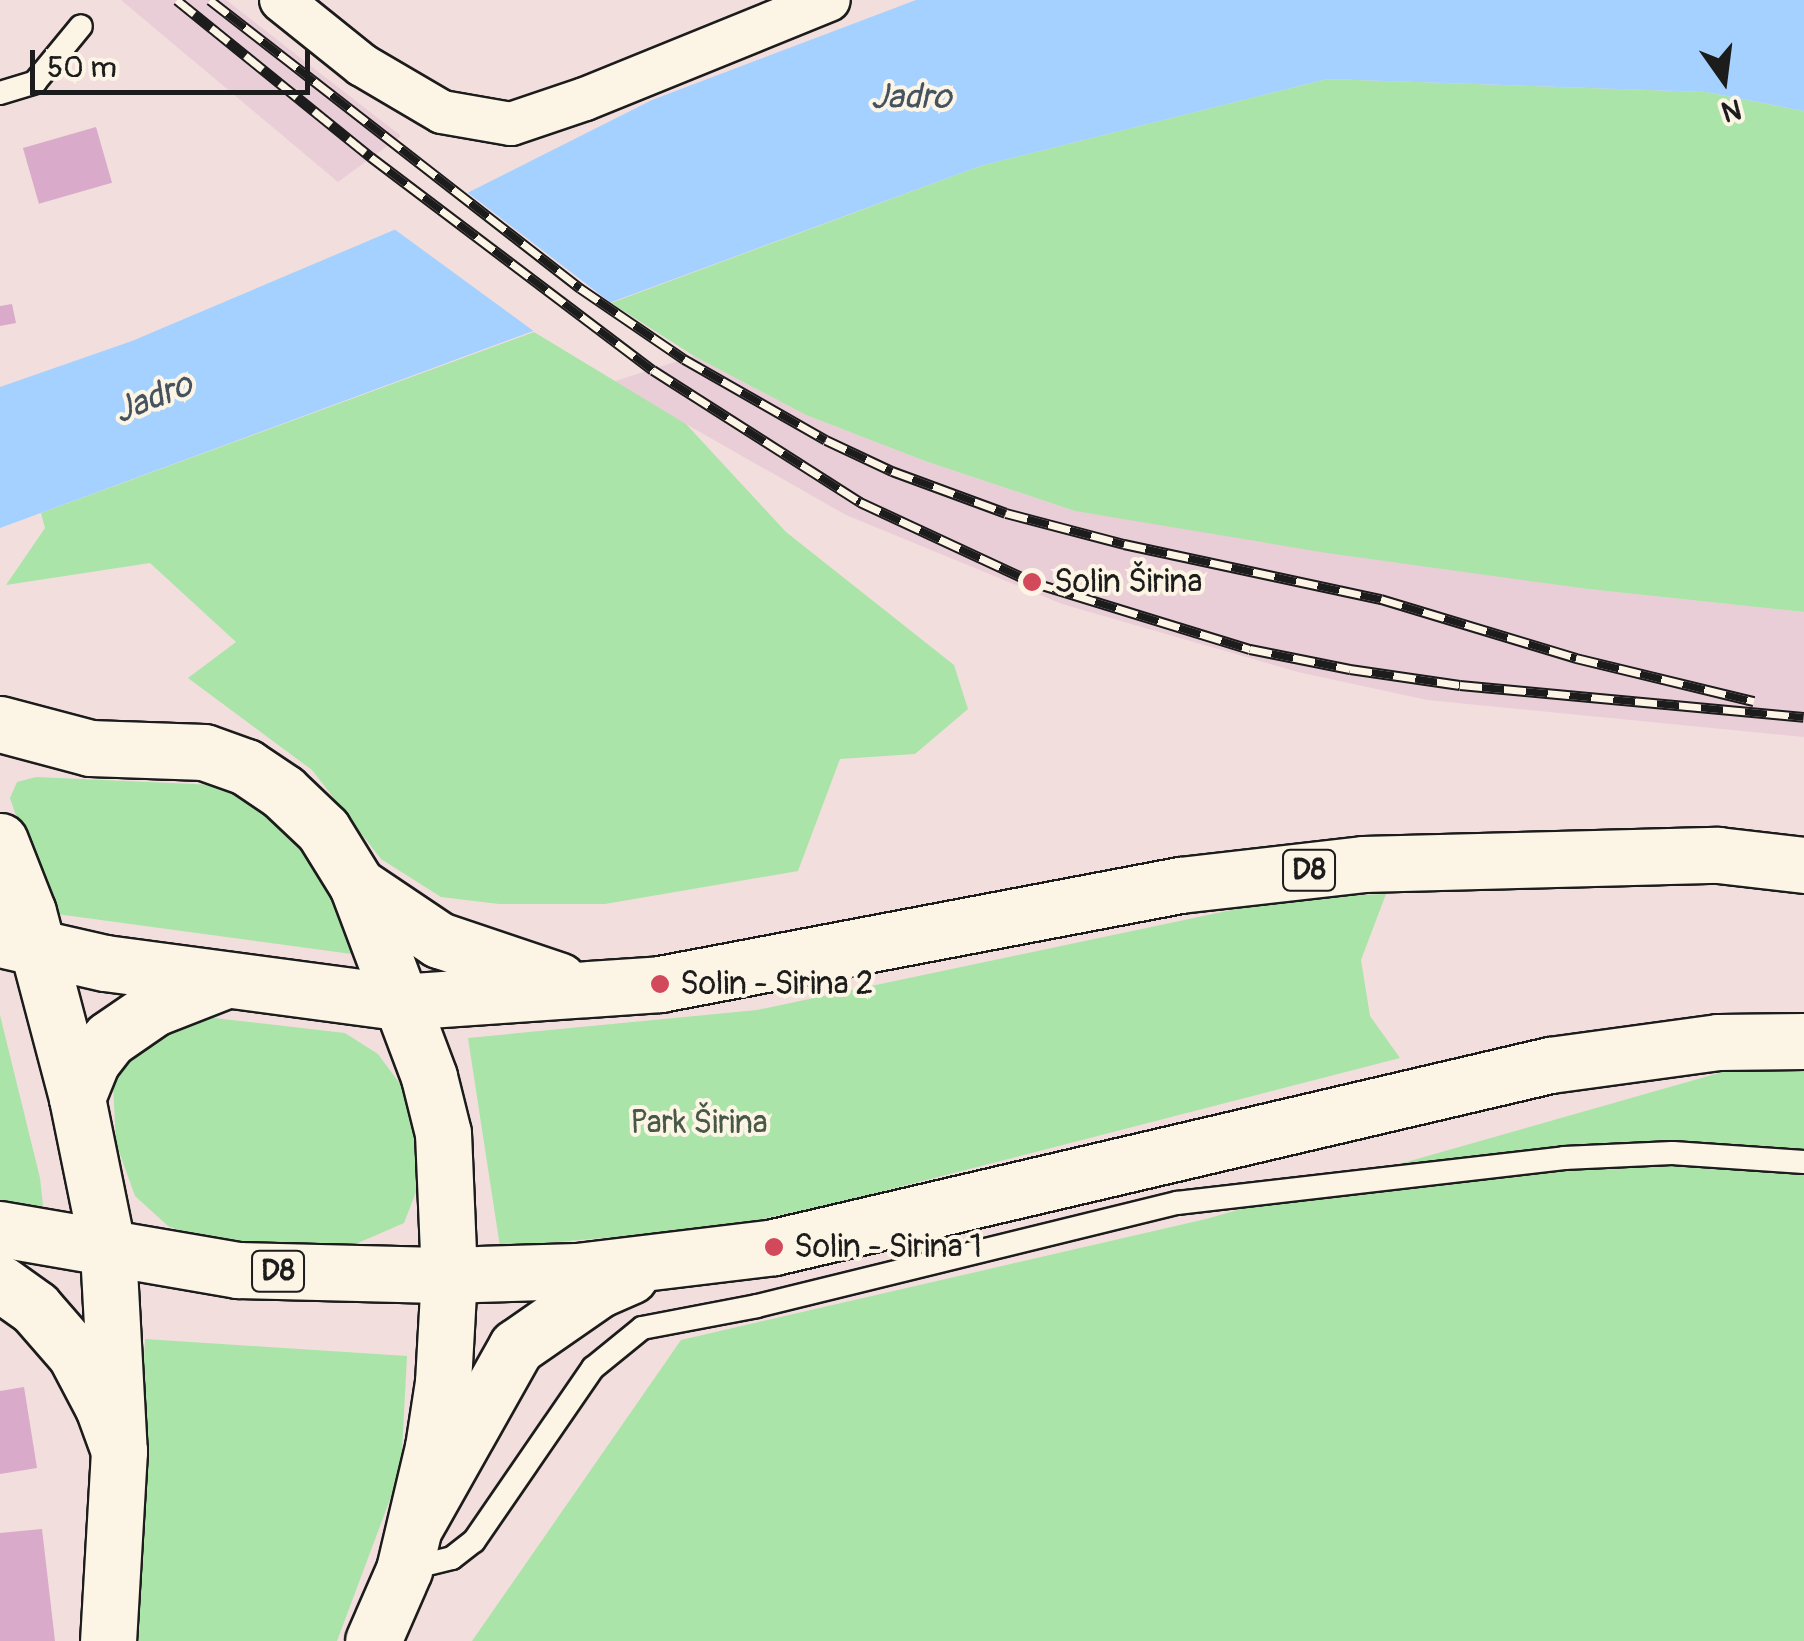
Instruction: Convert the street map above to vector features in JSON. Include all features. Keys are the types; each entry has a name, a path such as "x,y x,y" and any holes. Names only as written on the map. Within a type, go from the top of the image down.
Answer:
{"main road":[{"path":"0,724 90,748 204,752 246,767 283,792 322,830 357,885 429,1077 443,1133 449,1275 443,1382 410,1546"},
{"path":"0,840 18,943 76,1098 108,1251 119,1451 108,1641"},
{"name":"D8","path":"18,943 105,963 400,1002 605,990 822,956 1180,884 1363,864 1718,855 1804,865"},
{"path":"357,885 439,940 547,978 605,990"},
{"path":"76,1098 92,1061 109,1039 185,992 229,980"},
{"name":"D8","path":"0,1229 108,1251 238,1270 449,1275 577,1271 793,1242 1550,1064 1718,1042 1804,1040"},
{"path":"374,1641 410,1546 516,1347 598,1290 665,1261"},
{"path":"0,1284 35,1308 75,1354 103,1407 119,1451"}],"street":[{"path":"281,0 362,65 442,112 511,124 585,100 829,0"}],"lane":[{"path":"0,93 35,82 80,26"},
{"path":"410,1546 452,1558 474,1542 593,1368 642,1328 757,1306 1177,1203 1564,1158 1672,1153 1804,1162"}],"shaded area":[{"path":"121,0 226,0 401,136 338,182"},
{"path":"694,356 806,415 925,461 1075,511 1588,589 1804,612 1804,737 1427,700 1298,672 1062,604 846,515 612,382"}],"green space":[{"path":"1327,79 1706,92 1804,111 1804,612 1588,589 1327,553 1075,511 925,461 806,415 694,356 611,303 980,166"},
{"path":"534,332 686,424 786,532 954,665 968,709 915,754 840,759 798,871 605,904 499,904 441,897 381,859 312,770 188,678 236,642 150,563 6,585 45,528 41,513"},
{"path":"36,777 216,785 266,807 297,836 333,885 359,955 49,913 10,798 17,782"},
{"name":"Park Širina","path":"1386,894 1361,960 1370,1016 1400,1058 837,1203 719,1228 500,1247 468,1038 757,1010 1293,897"},
{"path":"0,1015 40,1178 43,1205 33,1211 0,1203"},
{"path":"188,1015 345,1033 378,1054 417,1107 428,1161 404,1223 351,1246 204,1240 168,1226 135,1196 116,1143 113,1084 145,1036"},
{"path":"1747,1065 1804,1071 1804,1641 472,1641 681,1340 1206,1219"},
{"path":"145,1339 407,1356 401,1470 337,1641 131,1641"}],"water":[{"name":"Jadro","path":"916,0 1804,0 1804,111 1706,92 1327,79 980,166 0,528 0,387 132,341 394,230 652,100"}],"pier":[{"path":"463,189 617,306 539,335 390,226"}],"building":[{"path":"96,127 112,183 39,204 23,148"},
{"path":"12,304 16,323 0,326 0,306"},
{"path":"24,1387 37,1468 0,1474 0,1391"},
{"path":"42,1529 55,1641 0,1641 0,1533"}],"railway":[{"path":"177,0 371,157 653,370 860,502 1032,582 1250,649 1350,669 1460,685 1804,717"},
{"path":"210,0 580,288 684,359 826,440 892,471 1006,513 1124,544 1381,599 1576,658 1754,701"}],"place":[{"name":"Solin Širina","path":"1032,582"},
{"name":"Solin - Sirina 2","path":"660,984"},
{"name":"Solin - Sirina 1","path":"774,1247"}]}
